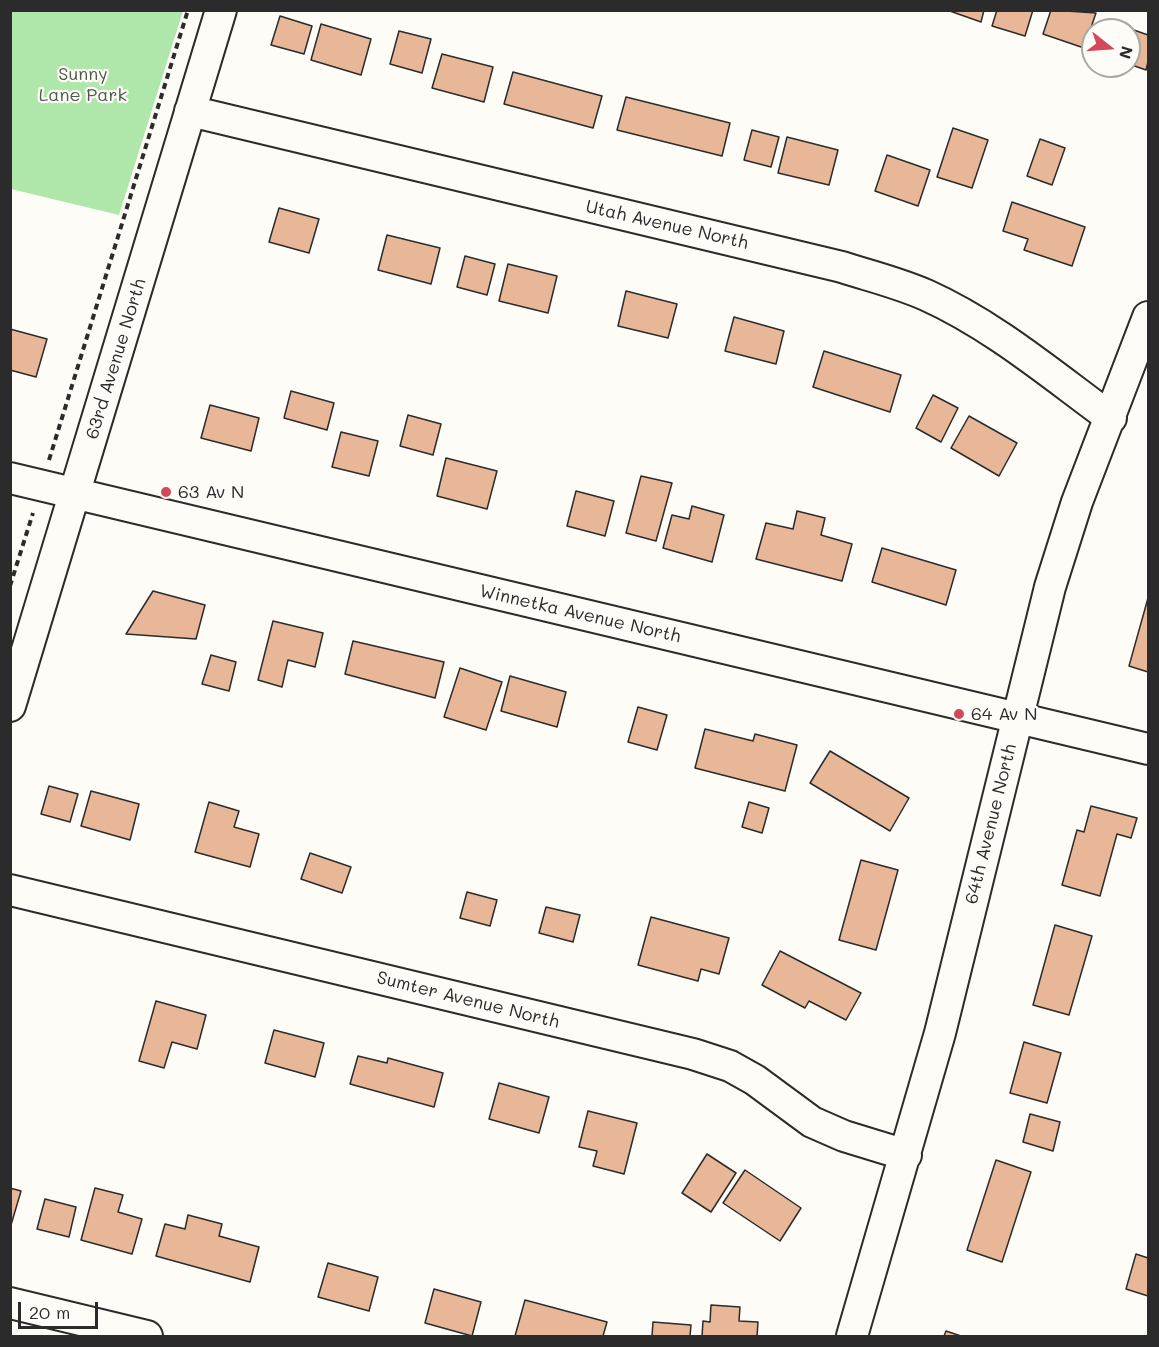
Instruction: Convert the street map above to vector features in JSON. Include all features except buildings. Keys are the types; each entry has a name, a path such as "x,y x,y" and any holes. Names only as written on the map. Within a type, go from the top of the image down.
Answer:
{"street":[{"name":"63rd Avenue North","path":"10,706 221,10"},
{"name":"Utah Avenue North","path":"190,111 819,262 885,280 926,295 968,318 1111,418"},
{"name":"64th Avenue North","path":"852,1336 940,1033 1054,576 1077,502 1149,316"},
{"name":"Winnetka Avenue North","path":"10,478 1149,749"},
{"name":"Sumter Avenue North","path":"10,890 702,1057 730,1066 755,1080 812,1122 844,1136 906,1155"},
{"path":"10,1303 147,1336"}],"path":[{"path":"10,586 188,10"}],"green space":[{"name":"Sunny Lane Park","path":"11,10 183,11 119,215 11,189"}],"place":[{"name":"63 Av N","path":"166,492"},
{"name":"64 Av N","path":"959,714"}]}
